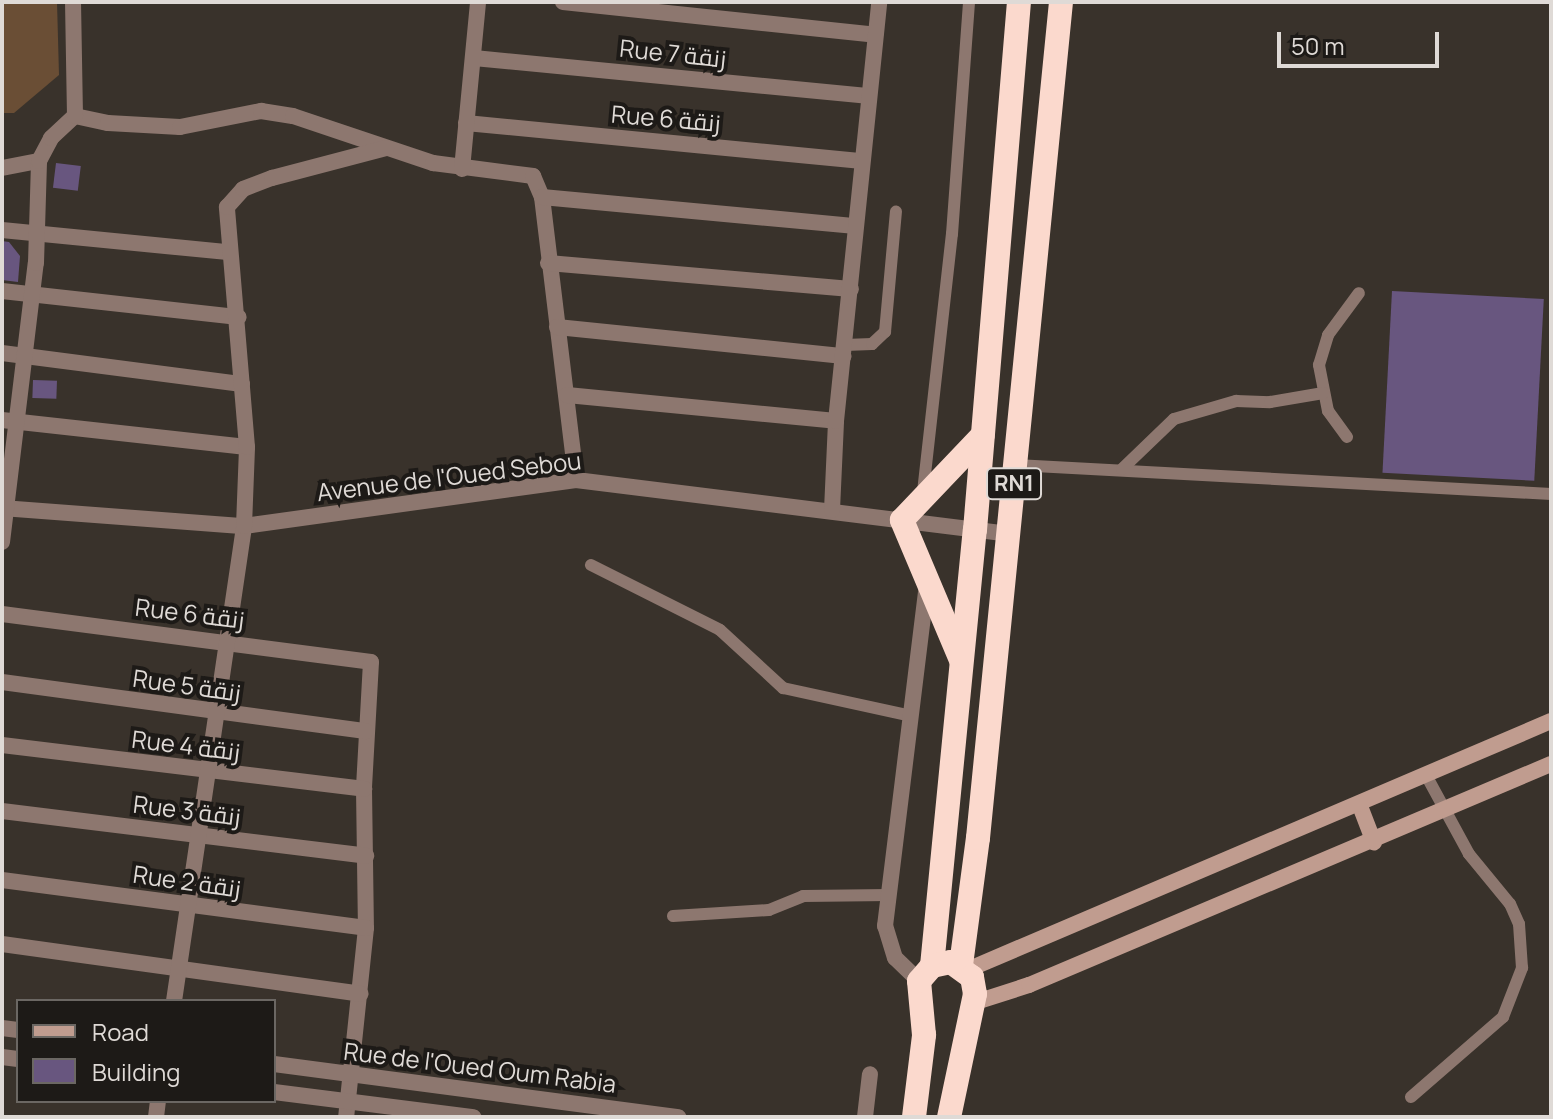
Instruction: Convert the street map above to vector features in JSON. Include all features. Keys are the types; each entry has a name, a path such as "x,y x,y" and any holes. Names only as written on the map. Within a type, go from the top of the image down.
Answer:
{"highway":[{"name":"RN1","path":"914,1117 924,1035 925,973 975,530 1019,2"},
{"name":"RN1","path":"949,1117 975,985 964,967 1061,2"},
{"path":"962,663 902,520 923,494 983,435"},
{"path":"925,973 964,967"}],"street":[{"path":"2,542 10,422 24,356 32,295 38,233 39,161 51,138 75,116 73,2"},
{"path":"462,169 478,2"},
{"path":"563,2 875,35"},
{"path":"832,510 836,421 879,2"},
{"name":"Rue 7 زنقة","path":"474,58 867,96"},
{"path":"75,116 108,123 180,127 261,111 293,116 386,148 462,169 524,171 539,182 542,197 576,480"},
{"name":"Rue 6 زنقة","path":"466,123 862,161"},
{"path":"174,999 244,526 247,447 239,317 228,252 227,207 243,189 386,148"},
{"path":"2,168 39,161"},
{"path":"542,197 856,226"},
{"path":"2,230 228,252"},
{"path":"548,263 851,289"},
{"path":"2,291 239,317"},
{"path":"557,327 845,350"},
{"path":"2,353 242,384"},
{"path":"567,395 836,421"},
{"path":"10,422 247,447"},
{"name":"Avenue de l'Oued Sebou","path":"4,509 244,526 576,480 1009,534"},
{"path":"925,973 895,958 888,943 889,895 927,584"},
{"name":"Rue 6 زنقة","path":"2,614 371,662 366,731"},
{"name":"Rue 5 زنقة","path":"2,682 366,731"},
{"path":"964,967 1360,806 1551,721"},
{"path":"347,1109 366,928 366,731"},
{"name":"Rue 4 زنقة","path":"2,745 364,789"},
{"path":"973,1003 1029,985 1374,842 1551,764"},
{"path":"1360,806 1374,842"},
{"name":"Rue 3 زنقة","path":"2,811 366,856"},
{"name":"Rue 2 زنقة","path":"2,880 366,928"},
{"path":"2,944 361,994"},
{"name":"Rue de l'Oued Oum Rabia","path":"276,1064 679,1117"},
{"path":"865,1117 870,1074"},
{"name":"Rue de l'Oued Oum Rabia","path":"276,1092 347,1109 473,1117"}],"lane":[{"path":"923,494 952,234 969,2"},
{"path":"845,350 872,344 885,332 896,211"},
{"path":"1347,437 1323,393 1319,365 1328,335 1359,293"},
{"path":"1122,469 1174,419 1236,401 1270,402 1323,393"},
{"path":"1016,465 1551,494"},
{"path":"591,565 720,630 783,688 911,716"},
{"path":"1411,1097 1503,1017 1522,968 1519,924 1510,904 1469,854 1427,777"},
{"path":"673,916 769,910 803,896 889,895"}],"shaded area":[{"path":"2,2 57,2 59,75 14,113 2,113"}],"building":[{"path":"56,163 81,166 78,191 53,188"},
{"path":"2,241 9,242 20,256 18,282 2,280"},
{"path":"1392,291 1544,299 1534,481 1382,473"},
{"path":"33,380 57,381 56,399 32,398"}]}
